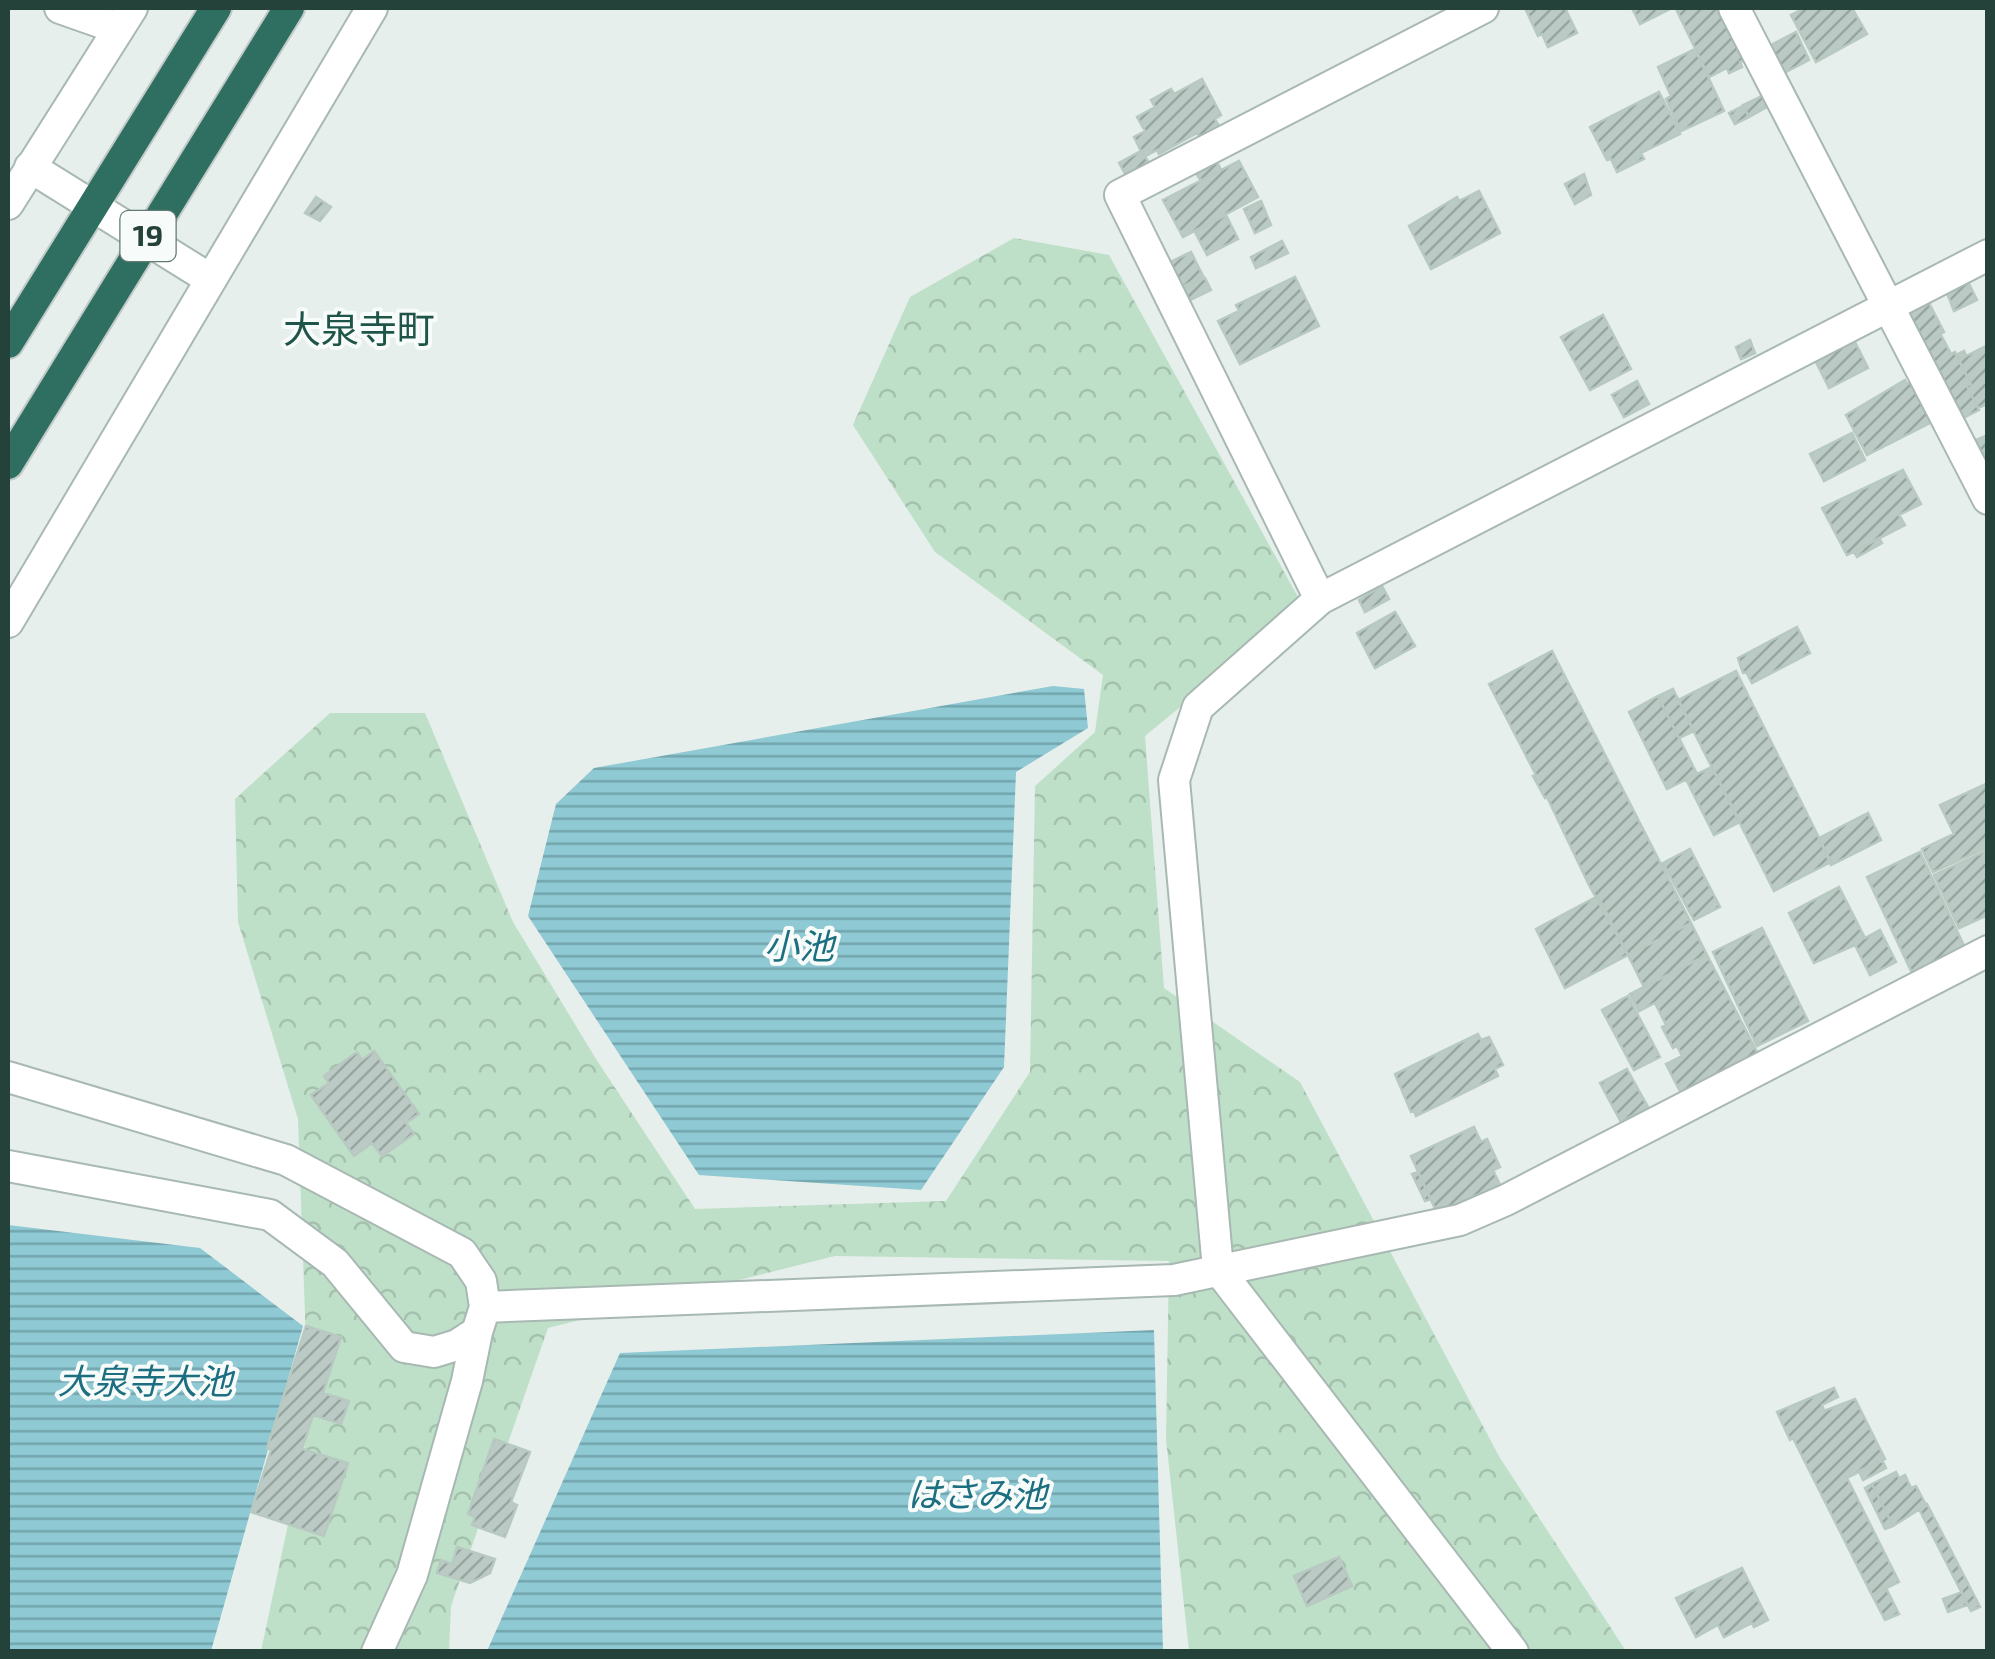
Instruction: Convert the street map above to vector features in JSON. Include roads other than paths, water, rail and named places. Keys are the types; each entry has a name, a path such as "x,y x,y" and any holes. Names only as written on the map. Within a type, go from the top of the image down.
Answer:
{"highway":[{"name":"19","path":"8,343 216,8"},
{"name":"19","path":"8,464 290,8"}],"street":[{"path":"8,204 124,18 60,8"},
{"path":"8,622 372,8"},
{"path":"1320,600 1120,195 1482,8"},
{"path":"1734,8 1988,498"},
{"path":"30,167 210,279"},
{"path":"1513,1652 1218,1269 1174,780 1198,707 1320,600 1988,255"},
{"path":"8,1166 270,1214 335,1263 404,1347 434,1352 457,1344 481,1320 1174,1280 1460,1220 1988,952"},
{"path":"8,1077 286,1160 462,1253 481,1281 481,1320 468,1381 412,1575 377,1652"}],"water":[{"name":"小池","path":"1053,686 1084,689 1088,728 1016,772 1004,1067 921,1190 699,1175 528,916 556,804 594,768"},
{"name":"大泉寺大池","path":"8,1225 200,1248 303,1326 211,1651 8,1652"},
{"name":"はさみ池","path":"1154,1330 1163,1651 487,1651 620,1353"}],"district":[{"name":"大泉寺町","path":"359,330"}]}
